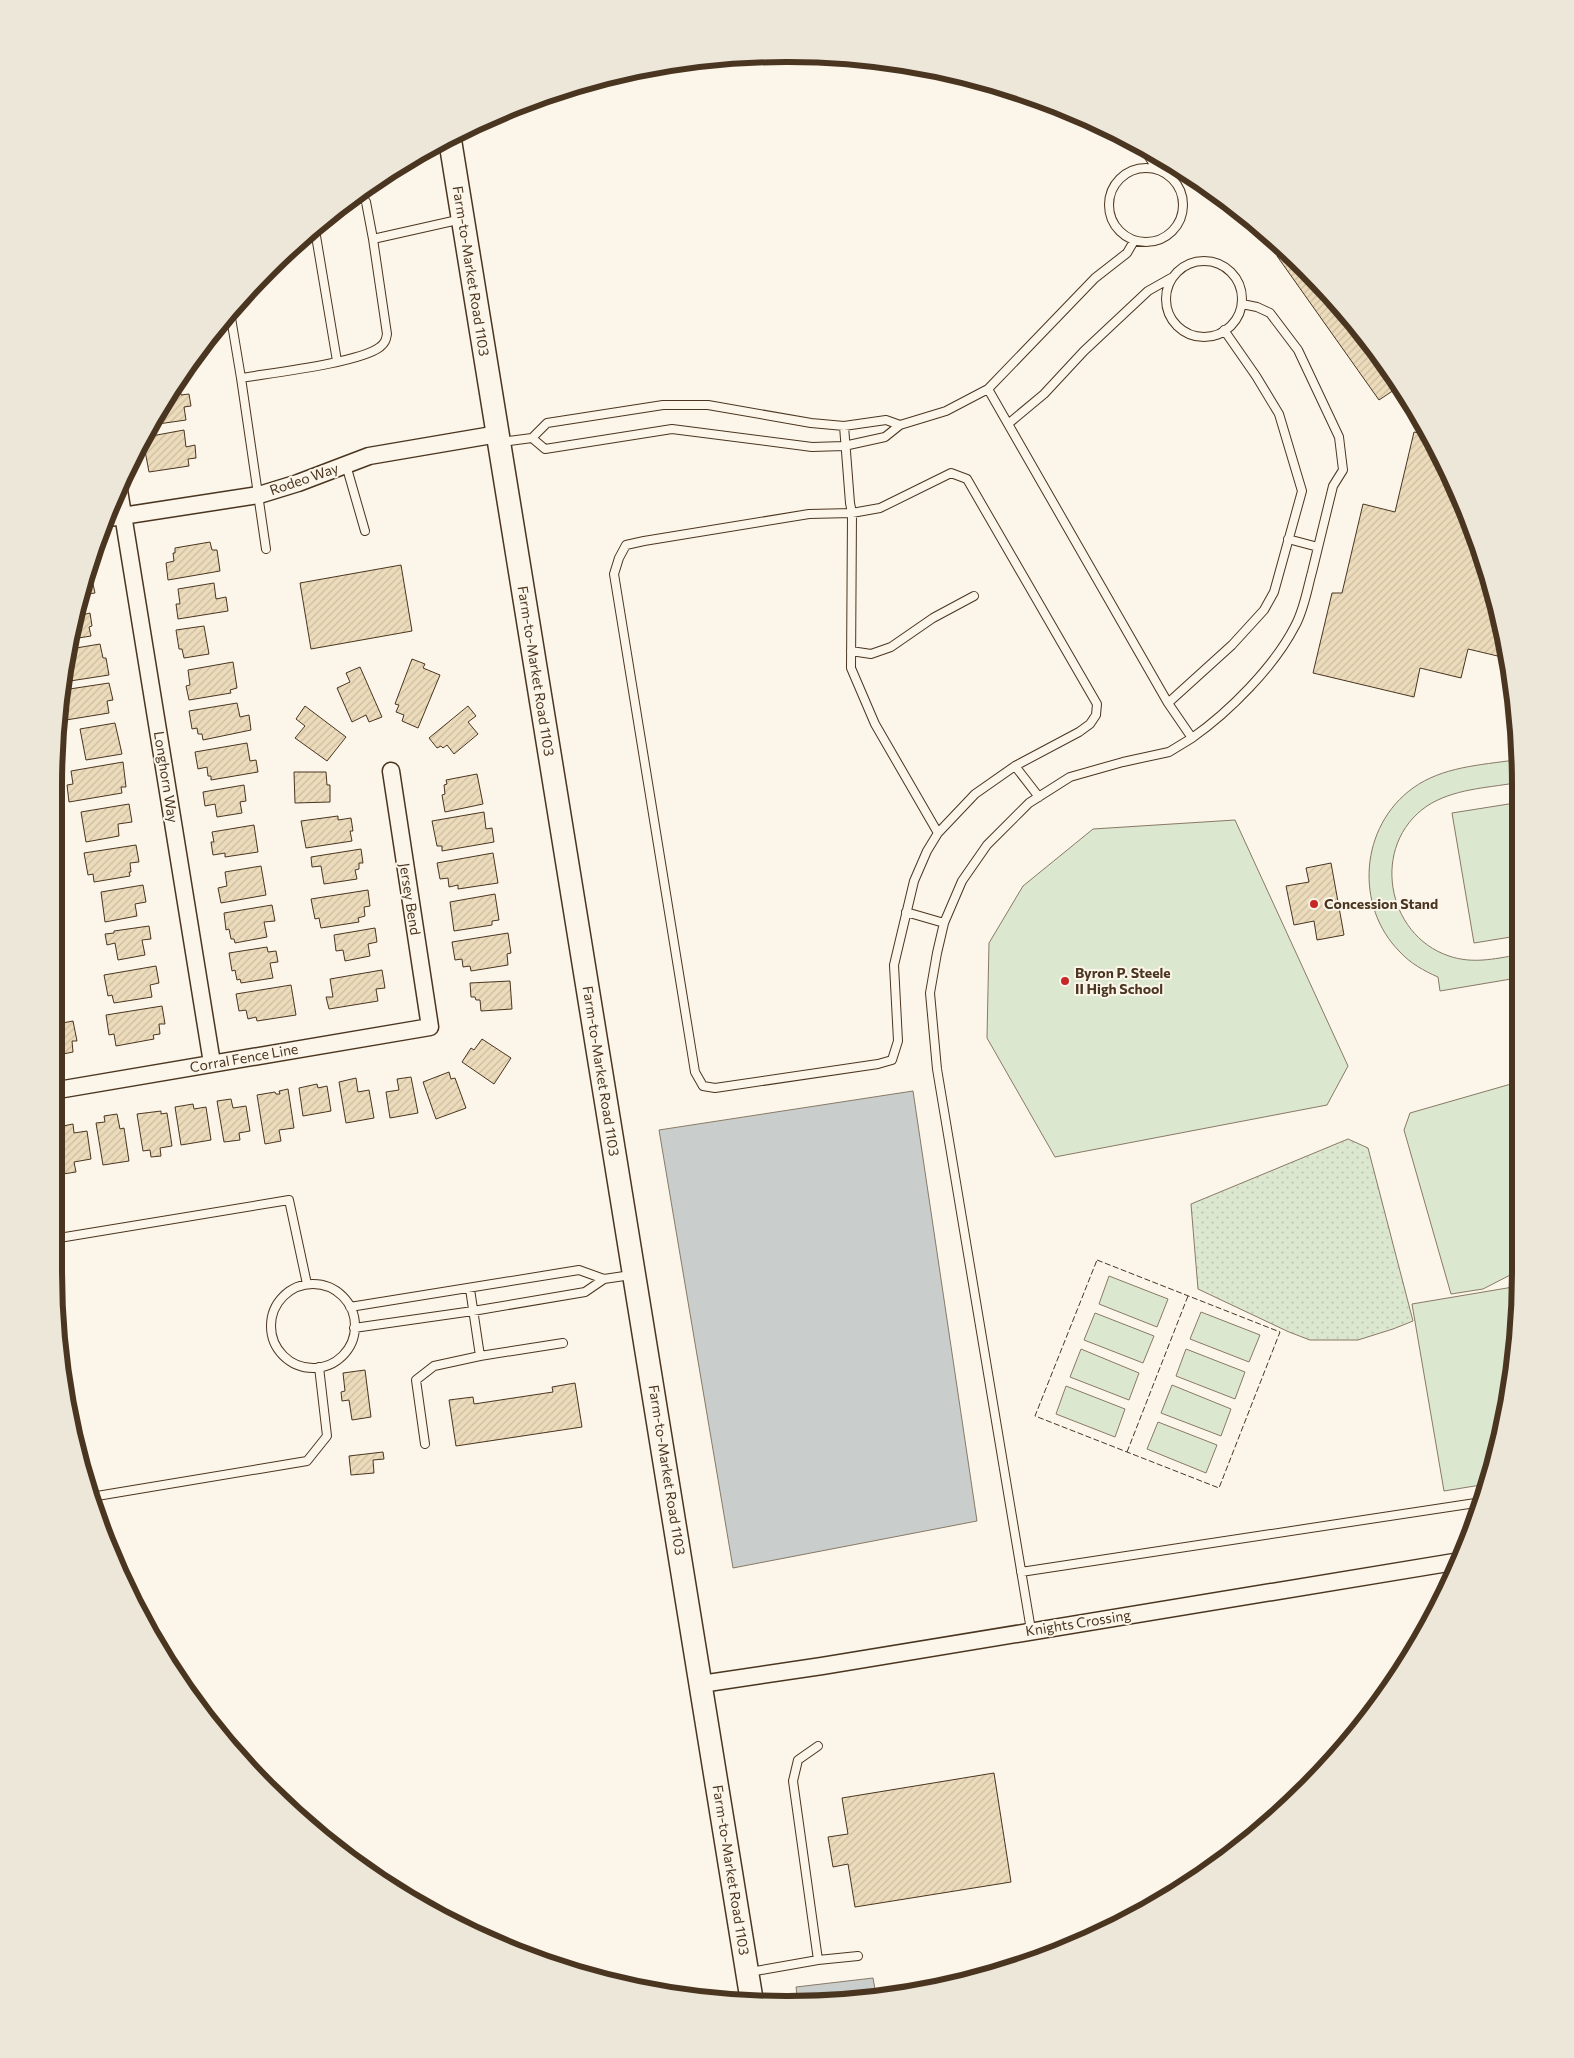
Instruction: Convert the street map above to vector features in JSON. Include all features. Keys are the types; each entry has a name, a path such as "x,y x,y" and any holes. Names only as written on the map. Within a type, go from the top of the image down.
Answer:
{"main road":[{"name":"Farm-to-Market Road 1103","path":"451,146 751,1994"}],"street":[{"name":"Rodeo Way","path":"116,517 259,495 298,483 369,456 499,438"},
{"name":"Longhorn Way","path":"116,517 212,1063"},
{"name":"Jersey Bend","path":"390,771 430,1027"},
{"name":"Corral Fence Line","path":"62,1089 430,1027"},
{"name":"Knights Crossing","path":"701,1684 822,1666 1031,1630 1449,1563"}],"lane":[{"path":"1153,162 1157,169"},
{"path":"1144,168 1157,169 1168,175 1177,184 1182,195 1181,219 1174,230 1165,238 1154,242 1134,241 1119,232 1112,222 1109,198 1114,186 1132,170 1144,168"},
{"path":"241,378 351,358 379,348 385,342 387,334 373,240 364,199"},
{"path":"373,240 463,219"},
{"path":"316,236 337,361"},
{"path":"499,438 532,438 545,449 672,429 812,447 844,446 886,437 900,425 946,411 988,389 1089,284 1127,252 1134,241"},
{"path":"1204,260 1217,263 1228,270 1236,279 1241,291 1242,304 1237,317 1230,327 1208,337 1196,337 1184,332 1168,314 1165,302 1166,289 1171,278 1180,268 1204,260"},
{"path":"1008,424 1044,394 1084,351 1148,291 1171,278"},
{"path":"1031,1630 937,1069 930,993 944,923 962,881 987,845 1029,803 1070,776 1170,752 1211,725 1273,660 1296,626 1304,603 1333,486 1343,470 1339,437 1298,350 1270,314 1257,307 1242,304"},
{"path":"232,322 266,550"},
{"path":"1168,703 1232,644 1264,610 1274,592 1302,491 1279,414 1256,376 1224,330"},
{"path":"988,389 1168,703 1192,738"},
{"path":"532,438 547,423 663,405 708,405 811,423 844,426 886,420 900,425"},
{"path":"844,426 844,446 852,513 851,668 874,724 938,833"},
{"path":"346,465 365,531"},
{"path":"951,473 967,479 1097,704 1096,715 1090,724 1079,732 1015,766 976,794 938,833 914,881 894,965 898,1041 892,1060 868,1066 716,1088 703,1086 695,1072 614,574 626,545 809,514 852,513 880,508 951,473"},
{"path":"1288,539 1318,547"},
{"path":"851,651 871,654 891,647 933,618 974,596"},
{"path":"1015,766 1039,797"},
{"path":"906,912 944,923"},
{"path":"62,1238 289,1200 306,1284"},
{"path":"350,1307 580,1270 604,1279"},
{"path":"354,1328 473,1311 585,1292 604,1279 635,1275"},
{"path":"306,1284 320,1284 332,1288 343,1296 350,1307 354,1328 349,1348 339,1359 326,1366 312,1368 298,1365 285,1358 276,1346 272,1333 272,1320 276,1307 289,1292 306,1284"},
{"path":"470,1289 480,1356"},
{"path":"425,1444 416,1380 434,1366 480,1356 563,1343"},
{"path":"98,1496 307,1462 328,1436 319,1367"},
{"path":"1021,1572 1473,1503"},
{"path":"818,1746 798,1760 793,1782 818,1960"},
{"path":"748,1972 818,1960 858,1956"}],"green space":[{"path":"1511,761 1512,783 1470,790 1437,800 1427,806 1409,823 1398,843 1392,865 1393,888 1399,910 1411,929 1428,945 1449,956 1466,960 1483,960 1512,956 1512,979 1440,991 1438,977 1408,960 1385,933 1375,912 1370,890 1369,867 1373,844 1382,823 1395,804 1413,788 1436,775"},
{"path":"1512,803 1512,937 1474,943 1452,813"},
{"path":"1235,820 1348,1066 1327,1105 1055,1157 987,1038 989,943 1023,886 1093,829"},
{"path":"1512,1084 1512,1274 1483,1289 1451,1294 1404,1130 1410,1113"},
{"path":"1348,1139 1368,1148 1413,1321 1358,1340 1310,1340 1198,1289 1191,1204"},
{"path":"1109,1276 1168,1299 1157,1327 1099,1304"},
{"path":"1511,1287 1505,1366 1498,1412 1479,1485 1444,1491 1412,1304"},
{"path":"1201,1312 1260,1335 1249,1362 1190,1339"},
{"path":"1095,1313 1154,1336 1143,1363 1084,1340"},
{"path":"1081,1349 1139,1373 1129,1400 1070,1377"},
{"path":"1186,1349 1245,1372 1235,1399 1176,1376"},
{"path":"1172,1385 1231,1409 1221,1436 1161,1413"},
{"path":"1066,1386 1125,1409 1115,1437 1056,1414"},
{"path":"1158,1422 1217,1445 1206,1473 1147,1449"}],"shaded area":[{"path":"913,1091 977,1521 733,1568 659,1130"},
{"path":"873,1978 875,1990 797,1996 796,1987"}],"building":[{"path":"1278,255 1332,309 1362,346 1393,391 1379,400 1277,256"},
{"path":"180,392 181,395 189,394 191,406 184,407 186,420 161,424"},
{"path":"184,430 186,447 195,445 196,458 188,459 189,466 149,472 145,452 154,435"},
{"path":"1414,432 1418,433 1437,467 1473,554 1487,599 1500,656 1468,649 1461,678 1420,668 1414,697 1313,673 1332,593 1342,593 1363,504 1395,512"},
{"path":"210,542 212,550 217,550 220,571 168,580 166,563 174,561 173,553 175,553 175,548"},
{"path":"401,565 412,631 311,649 300,583"},
{"path":"92,582 95,593 89,594"},
{"path":"214,583 216,599 226,597 228,611 178,619 176,604 180,604 178,589"},
{"path":"90,613 92,626 89,627 91,636 78,638 83,615"},
{"path":"204,626 209,654 184,658 182,649 179,649 176,630"},
{"path":"100,644 103,658 106,658 109,675 71,681 76,648"},
{"path":"412,659 425,664 423,668 440,675 418,728 402,721 404,715 396,712 399,705 395,704"},
{"path":"233,662 237,688 230,690 231,693 189,700 186,686 190,685 188,670"},
{"path":"360,667 382,717 369,722 366,715 352,722 337,688 350,682 346,673"},
{"path":"109,683 113,700 107,701 109,713 66,720 69,689"},
{"path":"237,703 240,717 249,715 251,730 203,740 202,734 198,734 197,728 192,729 189,711"},
{"path":"305,706 346,737 327,761 295,738 305,726 296,719"},
{"path":"468,706 476,716 468,722 478,734 454,754 447,745 443,748 441,746 437,748 429,738"},
{"path":"115,723 122,754 86,760 80,729"},
{"path":"247,743 250,761 256,760 258,772 211,780 211,776 208,776 207,767 198,769 195,752"},
{"path":"123,762 126,787 121,787 122,793 69,802 67,785 73,784 71,771"},
{"path":"294,772 326,772 327,785 330,785 330,802 295,803"},
{"path":"477,774 483,804 445,812 442,795 445,794 444,785 447,784 446,780"},
{"path":"244,785 246,801 240,802 242,813 217,817 215,804 205,806 203,792"},
{"path":"129,804 132,822 118,824 119,836 86,842 81,812"},
{"path":"484,812 486,829 492,828 494,842 442,851 442,846 437,846 432,821"},
{"path":"338,816 338,820 351,818 353,831 350,831 352,841 306,848 301,821"},
{"path":"254,825 258,852 225,857 225,853 213,855 211,842 214,842 212,832"},
{"path":"136,845 139,862 130,863 130,876 94,882 93,874 88,875 84,853"},
{"path":"361,849 363,863 359,863 359,869 355,870 357,879 324,884 321,866 312,867 311,857"},
{"path":"493,853 498,883 458,889 458,885 449,887 448,878 440,879 437,863"},
{"name":"Concession Stand","path":"1331,863 1344,935 1317,940 1314,921 1294,925 1286,886 1309,882 1306,868"},
{"path":"261,866 266,895 221,903 218,888 227,886 225,872"},
{"path":"143,885 146,902 135,904 137,916 105,922 101,892"},
{"path":"368,890 370,906 364,907 365,916 358,918 359,922 321,928 319,918 315,919 311,899"},
{"path":"495,894 499,920 492,921 492,925 454,931 450,902"},
{"path":"272,905 275,921 264,922 267,937 235,943 234,939 231,939 229,929 226,930 224,913"},
{"path":"149,926 151,939 142,940 145,955 118,960 115,943 107,945 105,934"},
{"path":"375,928 377,942 368,944 370,956 345,961 343,950 336,951 334,935"},
{"path":"508,933 511,953 507,954 508,965 471,971 470,966 463,967 462,959 455,960 452,942"},
{"path":"267,947 268,952 276,951 278,962 270,963 273,978 241,983 240,979 237,980 235,970 232,971 229,953"},
{"path":"156,966 159,983 150,985 152,997 114,1003 112,995 108,996 104,975"},
{"path":"382,970 385,988 376,989 378,1001 329,1009 326,997 333,997 330,979"},
{"path":"510,981 512,1009 481,1011 480,1000 471,997 470,983"},
{"path":"291,985 296,1015 257,1021 256,1017 248,1019 246,1010 239,1011 236,994"},
{"path":"162,1006 165,1024 159,1024 160,1034 153,1035 154,1039 116,1046 114,1034 109,1035 106,1015"},
{"path":"73,1021 77,1041 72,1041 73,1052 62,1054 62,1023"},
{"path":"482,1039 511,1058 494,1084 462,1062 471,1048 474,1050"},
{"path":"449,1072 451,1079 455,1078 466,1108 436,1119 423,1082"},
{"path":"411,1077 418,1113 390,1118 386,1092 399,1090 397,1079"},
{"path":"356,1078 358,1092 369,1090 374,1118 346,1123 339,1082"},
{"path":"317,1084 318,1088 327,1086 331,1111 303,1116 299,1088"},
{"path":"288,1089 294,1128 279,1130 281,1141 265,1144 257,1095 275,1092 280,1094 279,1091"},
{"path":"231,1099 233,1108 246,1106 250,1131 239,1133 240,1140 224,1142 217,1101"},
{"path":"193,1104 194,1109 206,1107 211,1140 181,1145 175,1107"},
{"path":"161,1111 161,1114 167,1113 172,1146 160,1148 161,1156 151,1157 150,1150 143,1151 137,1114"},
{"path":"117,1114 120,1129 124,1128 129,1161 103,1165 96,1123 105,1122 104,1116"},
{"path":"73,1124 74,1133 87,1131 91,1159 74,1162 76,1172 63,1174 62,1126"},
{"path":"365,1370 371,1417 352,1420 349,1400 342,1401 341,1392 345,1391 343,1373"},
{"path":"575,1383 582,1427 456,1446 449,1400 473,1397 474,1404 553,1392 552,1387"},
{"path":"383,1452 384,1459 373,1460 374,1473 351,1475 349,1456"},
{"path":"994,1773 1011,1882 855,1907 848,1864 833,1867 828,1837 848,1834 842,1798"}],"fence":[{"path":"1097,1260 1280,1332 1219,1488 1035,1416 1097,1260"},
{"path":"1127,1452 1188,1296"}],"place":[{"name":"Concession Stand","path":"1314,904"},
{"name":"Byron P. Steele II High School","path":"1065,981"}]}
